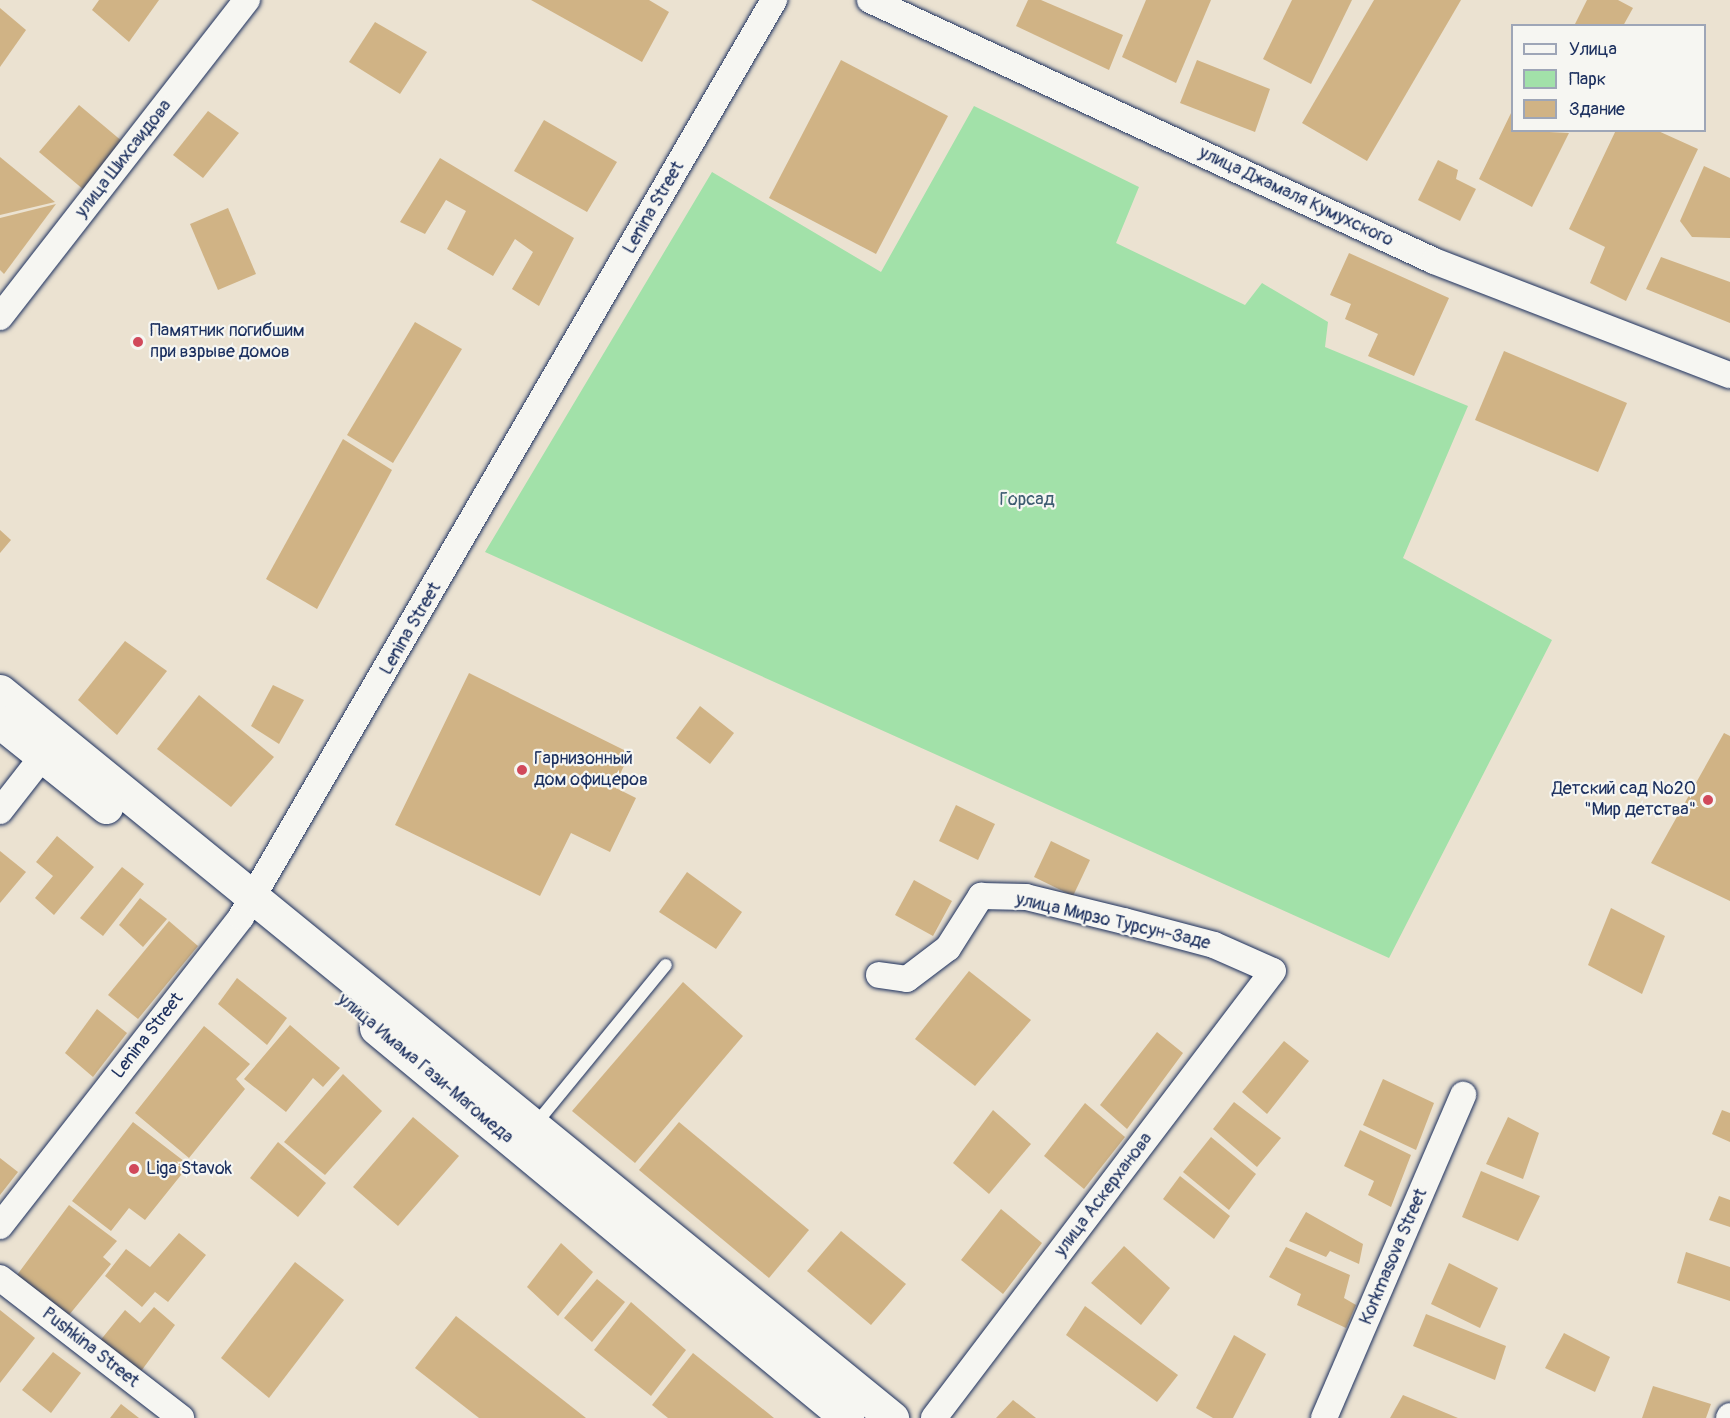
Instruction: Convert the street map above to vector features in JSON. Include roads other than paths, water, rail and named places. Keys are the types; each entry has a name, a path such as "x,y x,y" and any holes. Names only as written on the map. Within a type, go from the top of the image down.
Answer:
{"main road":[{"path":"0,691 246,907 533,1127 892,1418"},
{"name":"улица Имама Гази-Магомеда","path":"0,722 246,907 847,1418"}],"street":[{"name":"улица Шихсаидова","path":"0,317 247,0"},
{"name":"Lenina Street","path":"0,1226 246,907 774,0"},
{"name":"улица Джамаля Кумухского","path":"870,0 1434,261 1730,375"},
{"path":"0,811 43,756"},
{"name":"улица Мирзо Турсун-Заде","path":"879,975 907,979 948,948 981,896 1026,897 1124,921 1214,945 1273,971"},
{"name":"улица Аскерханова","path":"934,1418 1273,971"},
{"name":"Korkmasova Street","path":"1324,1418 1463,1095"},
{"name":"Pushkina Street","path":"0,1278 181,1418"}],"lane":[{"path":"533,1127 666,965"}],"place":[{"name":"Памятник погибшим при взрыве домов","path":"138,342"},
{"name":"Гарнизонный дом офицеров","path":"522,770"},
{"name":"Детский сад №20 \"Мир детства\"","path":"1708,800"},
{"name":"Liga Stavok","path":"134,1169"}],"park label":[{"name":"Горсад","path":"1027,500"}]}
